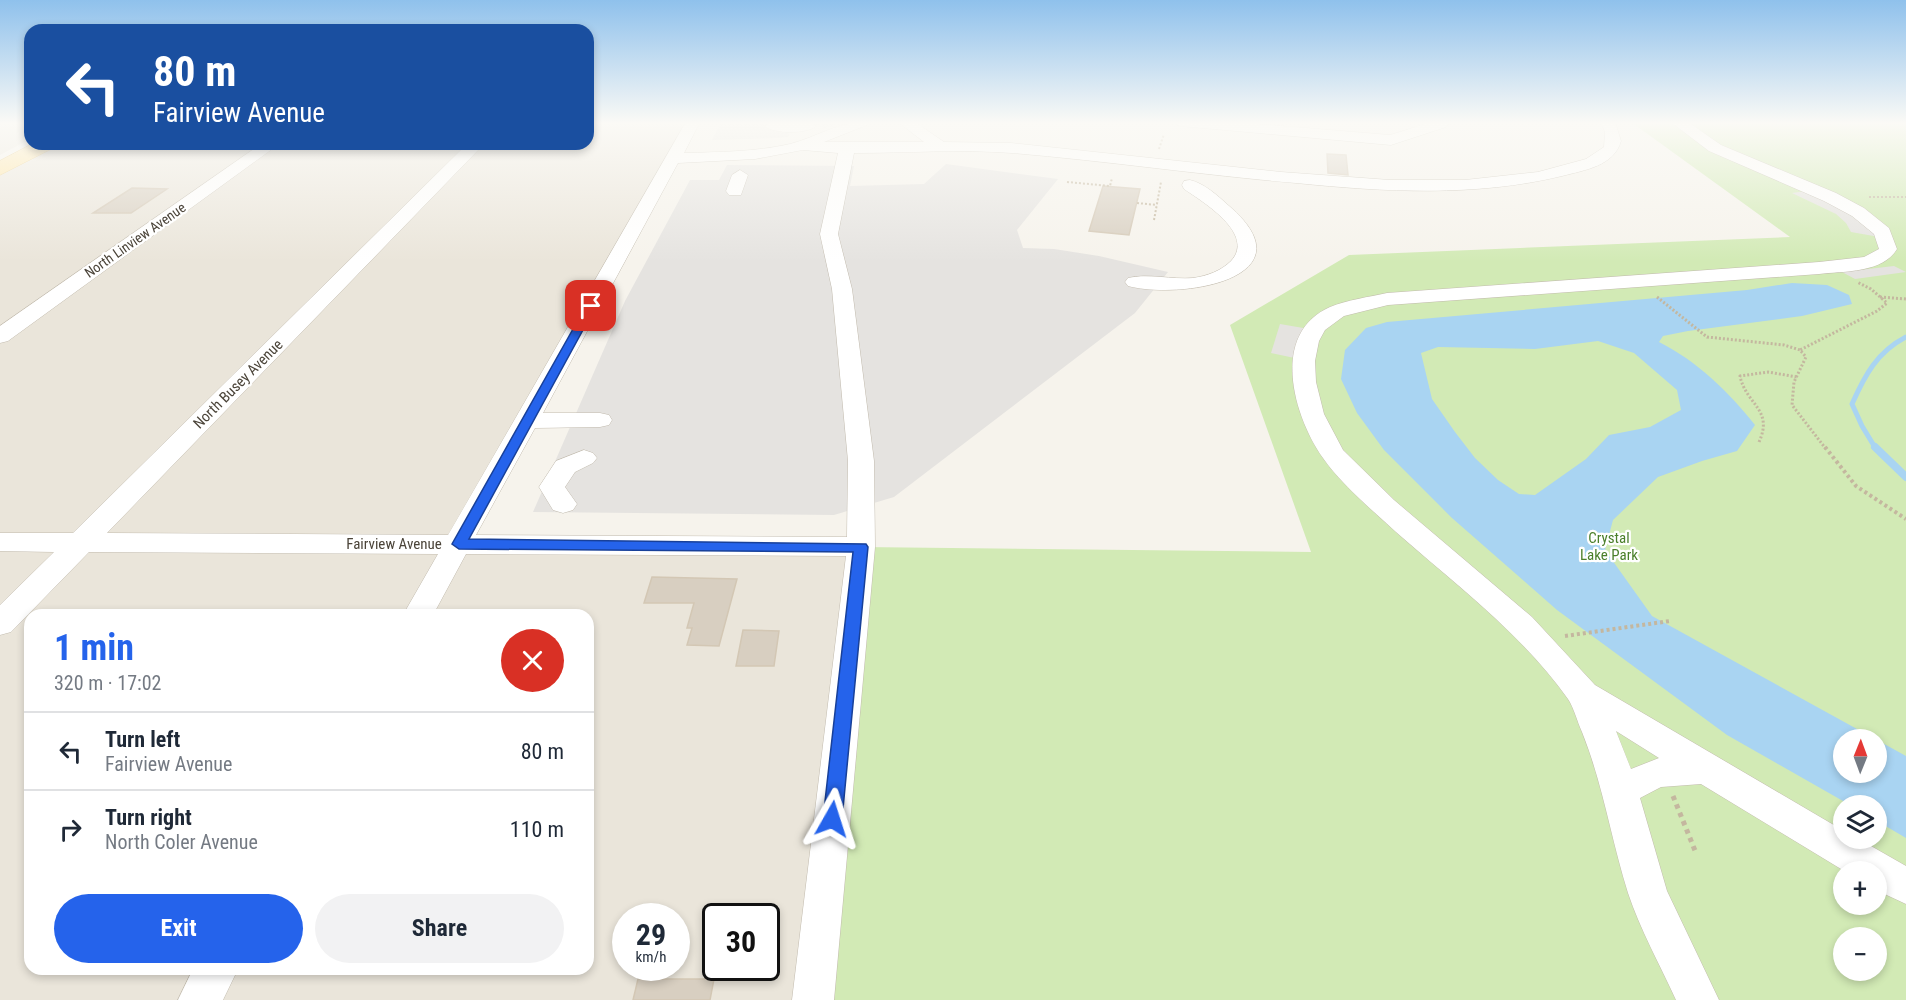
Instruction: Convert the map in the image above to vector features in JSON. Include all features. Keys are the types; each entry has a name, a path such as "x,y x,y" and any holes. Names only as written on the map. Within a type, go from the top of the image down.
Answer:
{"street":[{"name":"North Linview Avenue","path":"0,336 236,169"},
{"name":"North Busey Avenue","path":"0,624 452,169"},
{"path":"421,609 667,169"},
{"path":"813,1000 861,547 860,452 842,289 829,234 843,169"},
{"path":"1205,169 1351,184 1461,185 1552,174 1570,169"},
{"path":"1698,1000 1648,894 1611,761 1583,694 1521,625 1384,506 1334,455 1321,435 1312,414 1304,382 1304,362 1308,341 1317,326 1328,317 1359,305 1387,299 1819,268 1868,262 1885,254 1888,249 1882,232 1858,212 1830,197 1763,169"},
{"path":"1135,282 1164,285 1215,278 1234,270 1246,254 1248,243 1242,231 1218,206 1190,185"},
{"path":"528,420 600,420"},
{"path":"563,504 552,487 565,467 584,458"},
{"name":"Fairview Avenue","path":"0,542 861,547"},
{"path":"1583,694 1846,853 1906,886"},
{"path":"1619,791 1657,773 1707,769"},
{"path":"199,1000 214,975"}],"path":[{"path":"1067,182 1110,186 1112,178"},
{"path":"1154,220 1161,182"},
{"path":"1137,203 1157,205"},
{"path":"1800,350 1877,311 1887,303 1871,289 1852,279"},
{"path":"1656,296 1703,334 1714,339 1784,345 1800,350 1806,357 1797,377 1792,405 1856,486 1906,519"},
{"path":"1880,297 1906,299"},
{"path":"1759,442 1765,432 1766,424 1762,411 1740,386 1740,376 1754,372 1774,371 1797,377"},
{"path":"1567,636 1670,621"},
{"path":"1664,773 1696,853"}],"shaded area":[{"path":"667,169 459,543 861,547 813,1000 208,1000 222,975 594,975 594,609 24,609 24,975 214,975 199,1000 0,1000 0,170"},
{"path":"725,169 853,169 850,186 924,184 941,169 981,169 1058,179 1017,230 1023,248 1054,249 1099,256 1168,272 1135,313 894,497 834,515 533,512 625,301 690,180 719,180"},
{"path":"1814,190 1885,238 1851,232 1846,223 1836,214 1792,193"},
{"path":"1894,266 1906,272 1855,279 1842,272"},
{"path":"1280,324 1315,330 1304,360 1271,353"}],"green space":[{"name":"Crystal Lake Park","path":"1696,169 1906,169 1906,1000 827,1000 861,547 1311,552 1230,325 1349,255 1790,237"}],"water":[{"path":"1792,283 1827,285 1849,295 1852,304 1802,316 1663,336 1659,342 1686,358 1712,378 1755,425 1737,451 1658,477 1613,520 1605,550 1652,616 1857,729 1833,729 1833,783 1887,783 1887,746 1906,756 1906,838 1887,827 1887,795 1833,795 1727,735 1557,610 1452,518 1384,450 1357,413 1341,379 1345,350 1366,328 1387,322 1747,290","holes":["1598,341 1634,353 1677,390 1681,410 1650,427 1609,435 1586,459 1535,495 1519,494 1498,480 1475,458 1432,399 1421,353 1438,347 1535,349"]}],"building":[{"path":"1328,169 1347,169 1348,175 1328,173"},
{"path":"1103,186 1140,189 1129,235 1089,231"},
{"path":"132,188 167,189 131,213 93,213"},
{"path":"652,577 737,579 719,646 687,645 692,628 687,628 694,603 644,603"},
{"path":"743,630 779,631 774,666 736,666"},
{"path":"702,979 702,981 714,981 710,1000 633,1000 638,981"}],"waterway":[{"path":"1876,449 1852,404 1873,365 1887,350 1906,337"},
{"path":"1875,447 1906,477"}],"route":[{"path":"591,306 459,544 861,547 832,819"}]}
